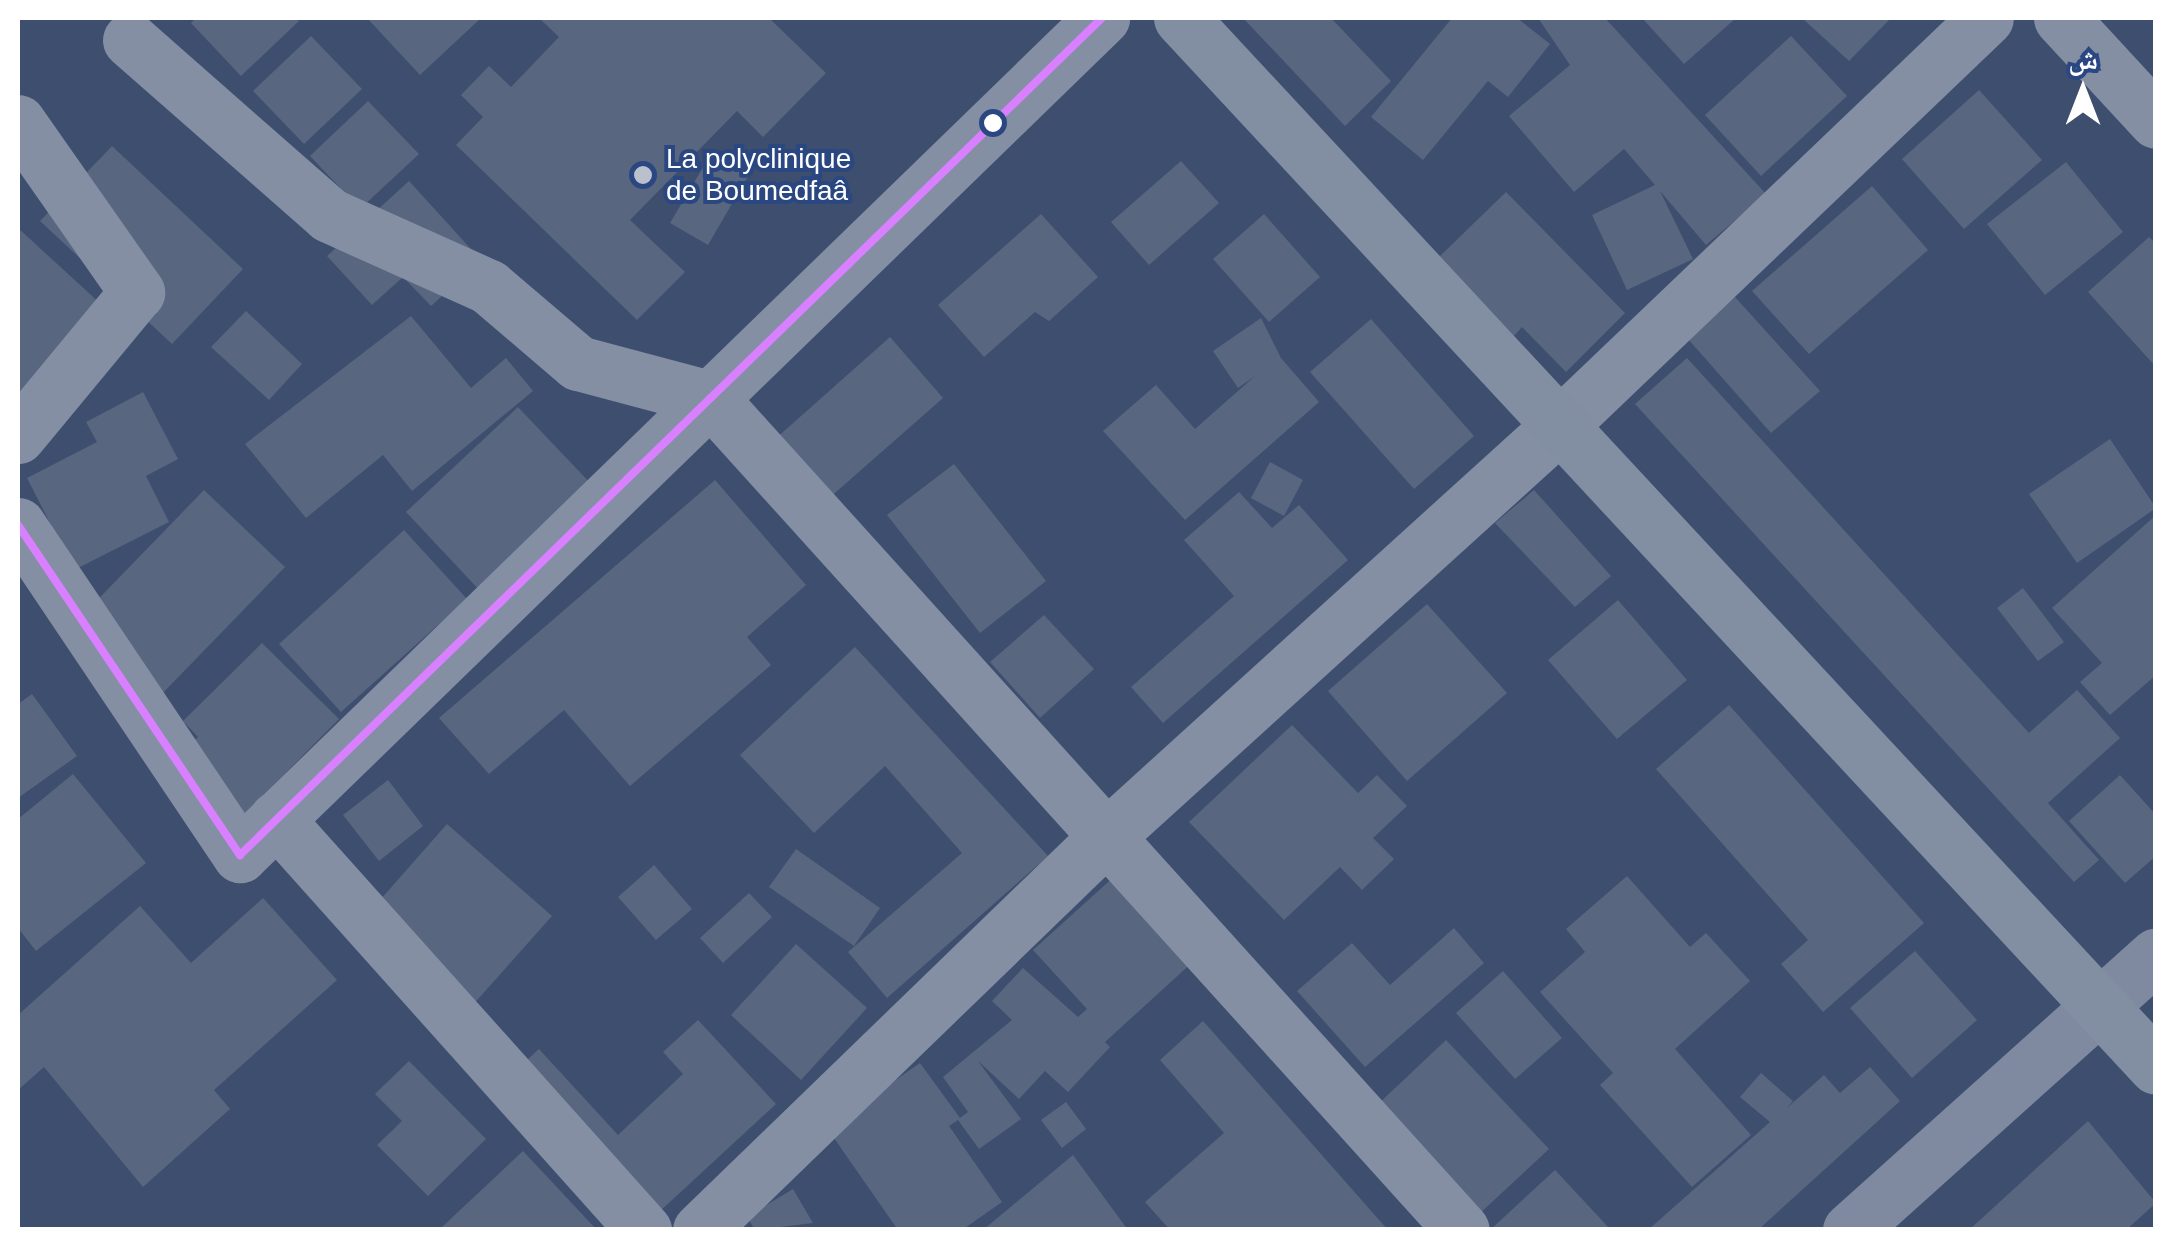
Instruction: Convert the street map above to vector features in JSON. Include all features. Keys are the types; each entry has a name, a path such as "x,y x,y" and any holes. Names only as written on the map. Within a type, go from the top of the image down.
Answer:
{"main road":[{"path":"1181,18 2156,1067"}],"street":[{"path":"18,525 240,855 1102,18"},
{"path":"700,1230 1105,838 1560,426 1986,18"},
{"path":"2061,18 2156,121"},
{"path":"130,40 329,216 489,287 578,363 710,398 1462,1230"},
{"path":"18,122 137,292 18,436"},
{"path":"276,819 644,1230"},
{"path":"1850,1230 2156,955"}],"building":[{"path":"196,18 299,21 241,76 191,23"},
{"path":"367,18 481,18 420,75"},
{"path":"539,18 769,18 826,73 763,137 737,111 630,220 685,272 637,320 456,145 483,117 461,95 489,66 511,87 559,37"},
{"path":"1243,18 1331,18 1391,81 1345,126"},
{"path":"1452,18 1517,18 1550,44 1508,97 1488,81 1423,160 1371,117"},
{"path":"1538,18 1605,18 1766,194 1706,245 1660,191 1693,259 1627,290 1592,215 1655,185 1624,149 1574,192 1509,116 1570,65"},
{"path":"1642,18 1736,18 1684,64"},
{"path":"1802,18 1891,18 1849,61"},
{"path":"311,36 362,89 304,144 253,91"},
{"path":"1791,36 1847,96 1761,176 1705,115"},
{"path":"1979,90 2042,160 1964,229 1902,159"},
{"path":"368,101 419,154 360,209 310,156"},
{"path":"112,146 243,269 172,344 40,221"},
{"path":"714,149 751,171 708,245 670,223"},
{"path":"1181,161 1219,203 1149,265 1111,222"},
{"path":"2066,162 2123,232 2045,295 1987,224"},
{"path":"409,181 481,260 431,306 403,277 372,305 327,256"},
{"path":"1872,186 1928,250 1809,354 1752,291"},
{"path":"1506,192 1625,313 1566,372 1522,327 1514,336 1438,258"},
{"path":"1041,214 1098,277 1049,321 1035,312 984,357 938,305"},
{"path":"1264,214 1320,277 1269,322 1213,259"},
{"path":"18,228 103,306 18,399"},
{"path":"2149,237 2156,244 2156,367 2088,292"},
{"path":"1735,297 1820,391 1771,433 1688,339"},
{"path":"246,311 302,364 269,400 211,347"},
{"path":"411,316 471,388 506,358 533,391 412,491 383,455 306,518 245,444"},
{"path":"1261,318 1281,358 1319,402 1185,520 1103,431 1156,385 1195,429 1255,376 1238,388 1213,351"},
{"path":"1371,319 1474,436 1414,489 1310,372"},
{"path":"890,337 943,398 827,500 774,440"},
{"path":"1687,358 2029,733 2077,690 2120,738 2048,803 2099,860 2074,882 1635,404"},
{"path":"143,392 178,459 146,476 169,522 74,570 27,478 97,442 86,422"},
{"path":"518,407 594,487 482,593 406,512"},
{"path":"2110,439 2156,508 2077,563 2029,494"},
{"path":"1270,462 1303,480 1284,516 1251,498"},
{"path":"954,464 1046,581 980,633 887,515"},
{"path":"715,480 806,585 747,637 771,665 630,786 564,710 489,774 439,718"},
{"path":"204,490 285,567 158,698 78,620"},
{"path":"1534,490 1611,576 1575,607 1495,523"},
{"path":"1239,492 1272,528 1299,505 1348,560 1163,723 1131,687 1234,596 1184,540"},
{"path":"2156,515 2156,675 2110,715 2080,682 2102,663 2052,608"},
{"path":"404,530 467,599 341,712 279,644"},
{"path":"2023,588 2064,642 2038,661 1997,608"},
{"path":"1618,600 1687,680 1617,739 1548,660"},
{"path":"1427,604 1507,693 1407,781 1328,691"},
{"path":"1044,615 1094,669 1040,718 990,662"},
{"path":"262,643 339,719 238,821 175,759 198,737 183,721"},
{"path":"855,647 1048,856 887,998 848,952 962,853 885,766 814,833 740,755"},
{"path":"32,694 77,756 18,798 18,704"},
{"path":"1729,705 1924,923 1823,1012 1781,964 1808,940 1656,769"},
{"path":"1292,725 1358,793 1377,775 1407,806 1373,838 1394,859 1362,890 1340,867 1284,920 1189,822"},
{"path":"73,774 146,863 36,951 18,928 18,819"},
{"path":"2120,775 2156,815 2156,856 2125,883 2069,821"},
{"path":"388,780 423,826 379,861 343,815"},
{"path":"447,824 552,916 463,1016 358,925"},
{"path":"796,849 880,908 854,946 769,887"},
{"path":"654,865 692,909 656,940 618,897"},
{"path":"1117,874 1196,959 1105,1042 1110,1047 1068,1092 1045,1071 1019,1099 978,1061 1021,1119 979,1149 958,1120 949,1126 1002,1202 962,1230 898,1230 827,1128 920,1063 960,1118 968,1112 943,1077 1012,1020 992,1001 1023,968 1078,1017 1087,1009 1033,950"},
{"path":"1627,876 1690,947 1706,933 1750,981 1675,1049 1751,1135 1692,1187 1600,1085 1613,1073 1540,992 1585,952 1566,929"},
{"path":"749,893 772,917 723,963 700,938"},
{"path":"263,898 337,980 214,1090 230,1109 143,1187 44,1067 18,1090 18,1015 140,906 191,963"},
{"path":"1454,928 1484,963 1365,1067 1297,991 1352,943 1390,985"},
{"path":"796,944 867,1008 801,1080 731,1015"},
{"path":"1915,951 1977,1020 1912,1078 1850,1008"},
{"path":"1503,971 1562,1038 1515,1079 1456,1013"},
{"path":"698,1020 776,1104 645,1225 507,1078 539,1049 618,1135 683,1074 663,1052"},
{"path":"1203,1021 1388,1230 1170,1230 1145,1202 1224,1133 1160,1060"},
{"path":"1446,1040 1549,1149 1477,1216 1375,1107"},
{"path":"409,1061 486,1139 428,1196 377,1145 402,1121 375,1094"},
{"path":"1870,1067 1900,1101 1758,1230 1648,1230 1770,1122 1740,1097 1761,1073 1793,1101 1787,1108 1824,1075 1840,1093"},
{"path":"1066,1102 1086,1129 1062,1148 1041,1120"},
{"path":"2088,1121 2156,1203 2126,1230 1969,1230"},
{"path":"523,1151 597,1230 444,1230 442,1227"},
{"path":"1073,1155 1128,1230 983,1230"},
{"path":"1555,1170 1611,1230 1490,1230"},
{"path":"793,1189 813,1223 755,1230 747,1217"}],"transit line":[{"path":"18,525 240,855 1102,18"}],"place":[{"name":"La polyclinique de Boumedfaâ","path":"643,175"}]}
